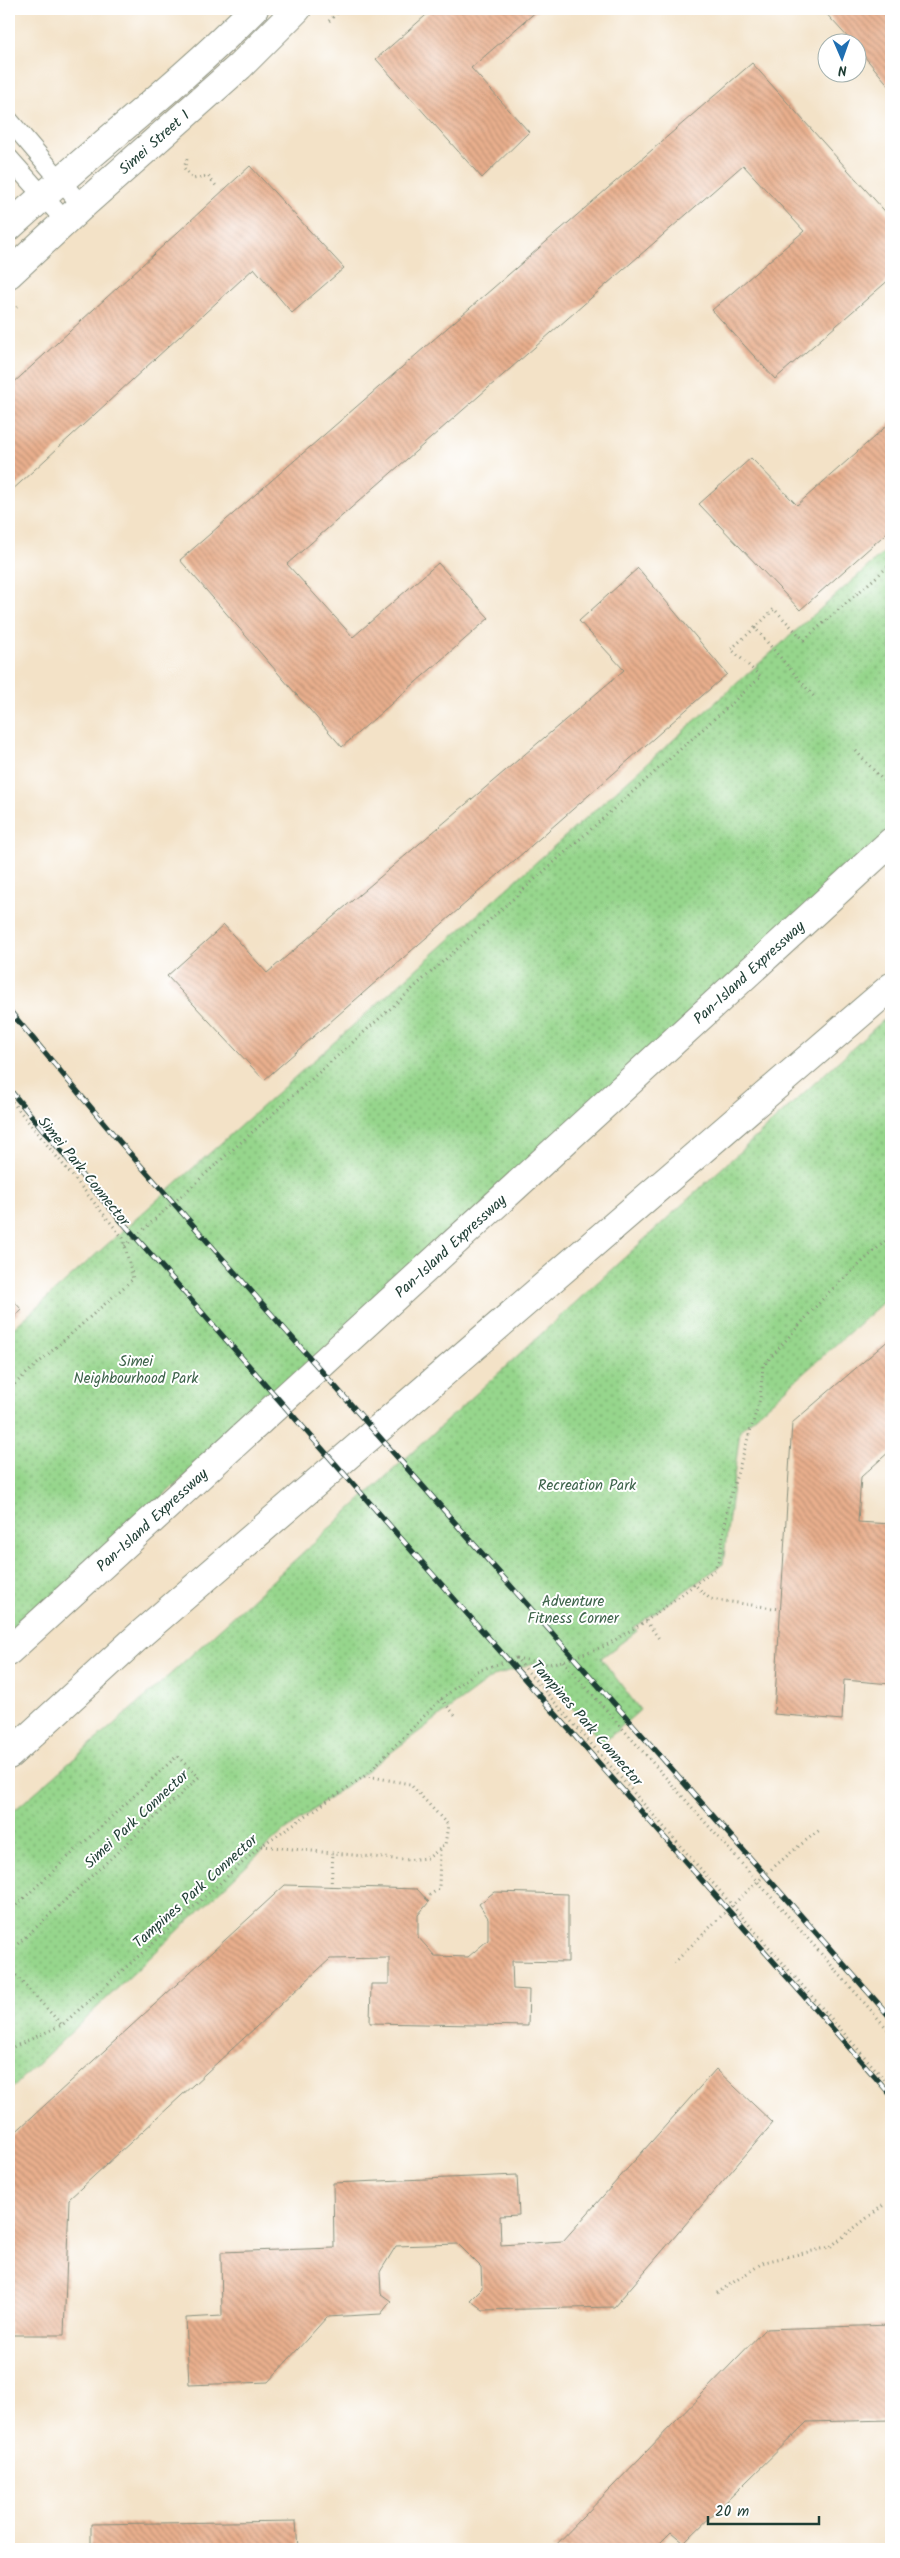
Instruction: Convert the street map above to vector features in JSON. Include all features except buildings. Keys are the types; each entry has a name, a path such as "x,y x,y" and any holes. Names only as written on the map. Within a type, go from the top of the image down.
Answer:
{"main road":[{"path":"9,227 51,188 219,44 254,9"},
{"name":"Simei Street 1","path":"9,274 240,66 297,9"},
{"name":"Pan-Island Expressway","path":"9,1651 891,842"},
{"path":"9,1755 142,1633 891,987"}],"lane":[{"path":"9,120 51,188 74,214"},
{"path":"9,158 51,188"}],"path":[{"path":"190,152 184,168 193,179 208,176 217,187"},
{"path":"125,1246 761,677 731,649 774,610 804,640 891,564"},
{"path":"755,628 816,699"},
{"path":"856,750 891,789"},
{"name":"Simei Park Connector","path":"9,1098 123,1238 133,1279 9,1389"},
{"path":"516,1658 547,1664 563,1661 605,1646 646,1621 693,1583 714,1570 719,1559 729,1501 760,1399 762,1366 828,1293 891,1236"},
{"path":"693,1583 710,1599 780,1608"},
{"path":"646,1621 660,1640"},
{"name":"Tampines Park Connector","path":"9,2049 62,2026 261,1846 366,1776 441,1699 477,1670 516,1658 891,2086"},
{"path":"563,1661 891,2033"},
{"path":"441,1699 457,1717"},
{"name":"Simei Park Connector","path":"9,1912 176,1756 199,1777 9,1952"},
{"path":"261,1846 404,1860 428,1858 445,1845 448,1825 410,1784 366,1776"},
{"path":"674,1963 757,1881 789,1852 821,1829"},
{"path":"425,1898 439,1889 440,1848"},
{"path":"332,1887 333,1852"},
{"path":"9,1968 62,2026"},
{"path":"717,2294 764,2262 830,2247 885,2204"}],"green space":[{"name":"Simei Neighbourhood Park","path":"891,546 891,834 9,1636 9,1332"},
{"name":"Recreation Park","path":"891,1013 891,1295 740,1430 723,1564 634,1627 637,1631 601,1658 640,1710 603,1743 533,1663 494,1676 277,1837 9,2091 9,1815 151,1692"}],"railway":[{"path":"9,1010 119,1141 891,2018"},
{"path":"9,1089 88,1183 891,2095"}],"park label":[{"name":"Adventure Fitness Corner","path":"573,1610"}]}
